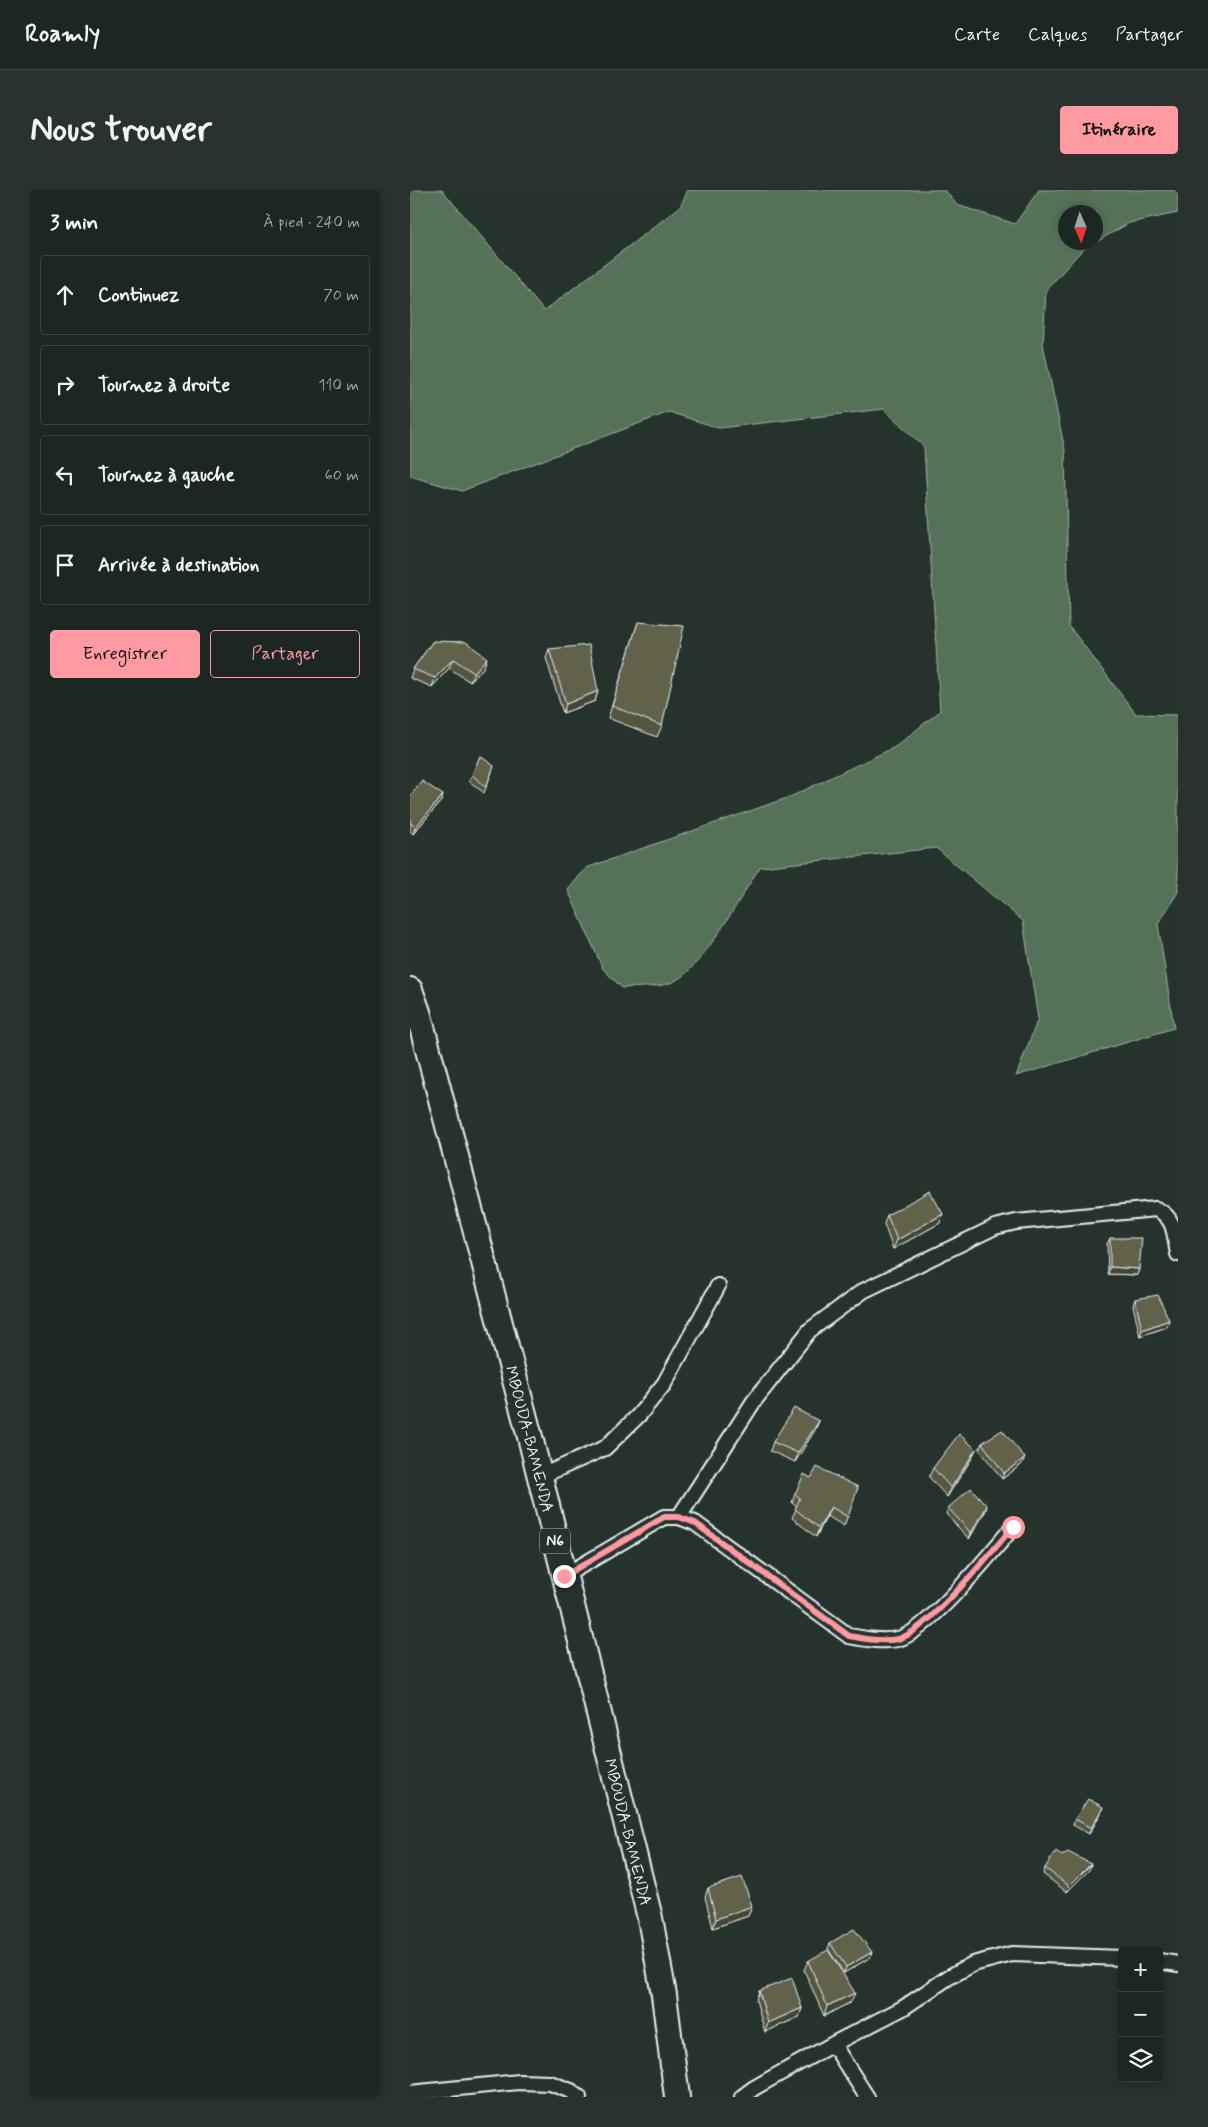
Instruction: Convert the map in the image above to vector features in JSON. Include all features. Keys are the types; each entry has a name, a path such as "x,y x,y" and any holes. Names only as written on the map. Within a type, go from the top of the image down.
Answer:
{"highway":[{"name":"MBOUDA-BAMENDA","path":"410,990 421,1021 539,1477 650,1918 664,1995 676,2097"}],"street":[{"path":"679,1517 754,1401 810,1330 863,1291 995,1227 1016,1222 1156,1209 1165,1214 1172,1222 1178,1254"},
{"path":"539,1477 605,1448 639,1415 664,1384 718,1286"},
{"path":"564,1576 664,1517 679,1517 695,1523 849,1636 878,1641 900,1638 917,1629 942,1606 1013,1527"},
{"path":"742,2097 754,2088 833,2044 903,2008 949,1977 973,1964 1012,1954 1118,1958"},
{"path":"1163,1962 1178,1964"},
{"path":"833,2044 867,2097"},
{"path":"410,2093 519,2082 550,2083 571,2091 579,2097"}],"green space":[{"path":"410,190 442,190 544,311 680,207 688,190 945,190 957,205 1015,224 1039,190 1178,190 1178,213 1129,223 1103,238 1103,205 1058,205 1058,250 1082,250 1046,290 1043,344 1065,451 1069,626 1136,714 1178,715 1178,892 1158,924 1174,1028 1016,1076 1038,1019 1023,921 936,848 760,867 698,961 675,981 656,986 622,988 603,969 568,890 586,868 790,797 895,747 940,711 924,447 884,409 719,428 669,412 462,491 410,476"}],"building":[{"path":"638,622 684,626 662,726 612,706"},
{"path":"433,641 466,642 487,658 474,673 453,659 435,678 413,669"},
{"path":"589,645 598,691 566,704 549,649"},
{"path":"480,756 494,766 486,787 472,775"},
{"path":"422,781 443,795 415,828 410,822 410,796"},
{"path":"930,1191 943,1214 897,1240 887,1215"},
{"path":"1110,1238 1142,1238 1139,1269 1110,1267"},
{"path":"1158,1295 1169,1320 1142,1330 1135,1299"},
{"path":"794,1408 819,1421 798,1453 773,1442"},
{"path":"1002,1430 1025,1458 1004,1473 982,1443"},
{"path":"959,1434 976,1449 951,1488 933,1468"},
{"path":"817,1467 858,1487 848,1517 831,1507 819,1528 795,1509 800,1498 795,1494 804,1474 811,1478"},
{"path":"971,1488 987,1506 971,1533 948,1508"},
{"path":"1088,1799 1103,1807 1091,1828 1075,1819"},
{"path":"1056,1851 1062,1856 1068,1852 1091,1864 1069,1886 1045,1868"},
{"path":"742,1877 752,1906 716,1919 708,1888"},
{"path":"854,1929 872,1952 846,1967 830,1943"},
{"path":"828,1950 855,1993 827,2006 808,1961"},
{"path":"792,1978 802,2008 768,2023 759,1991"}],"route":[{"path":"564,1576 664,1517 679,1517 695,1523 849,1636 878,1641 900,1638 917,1629 980,1566 1013,1527"}]}
